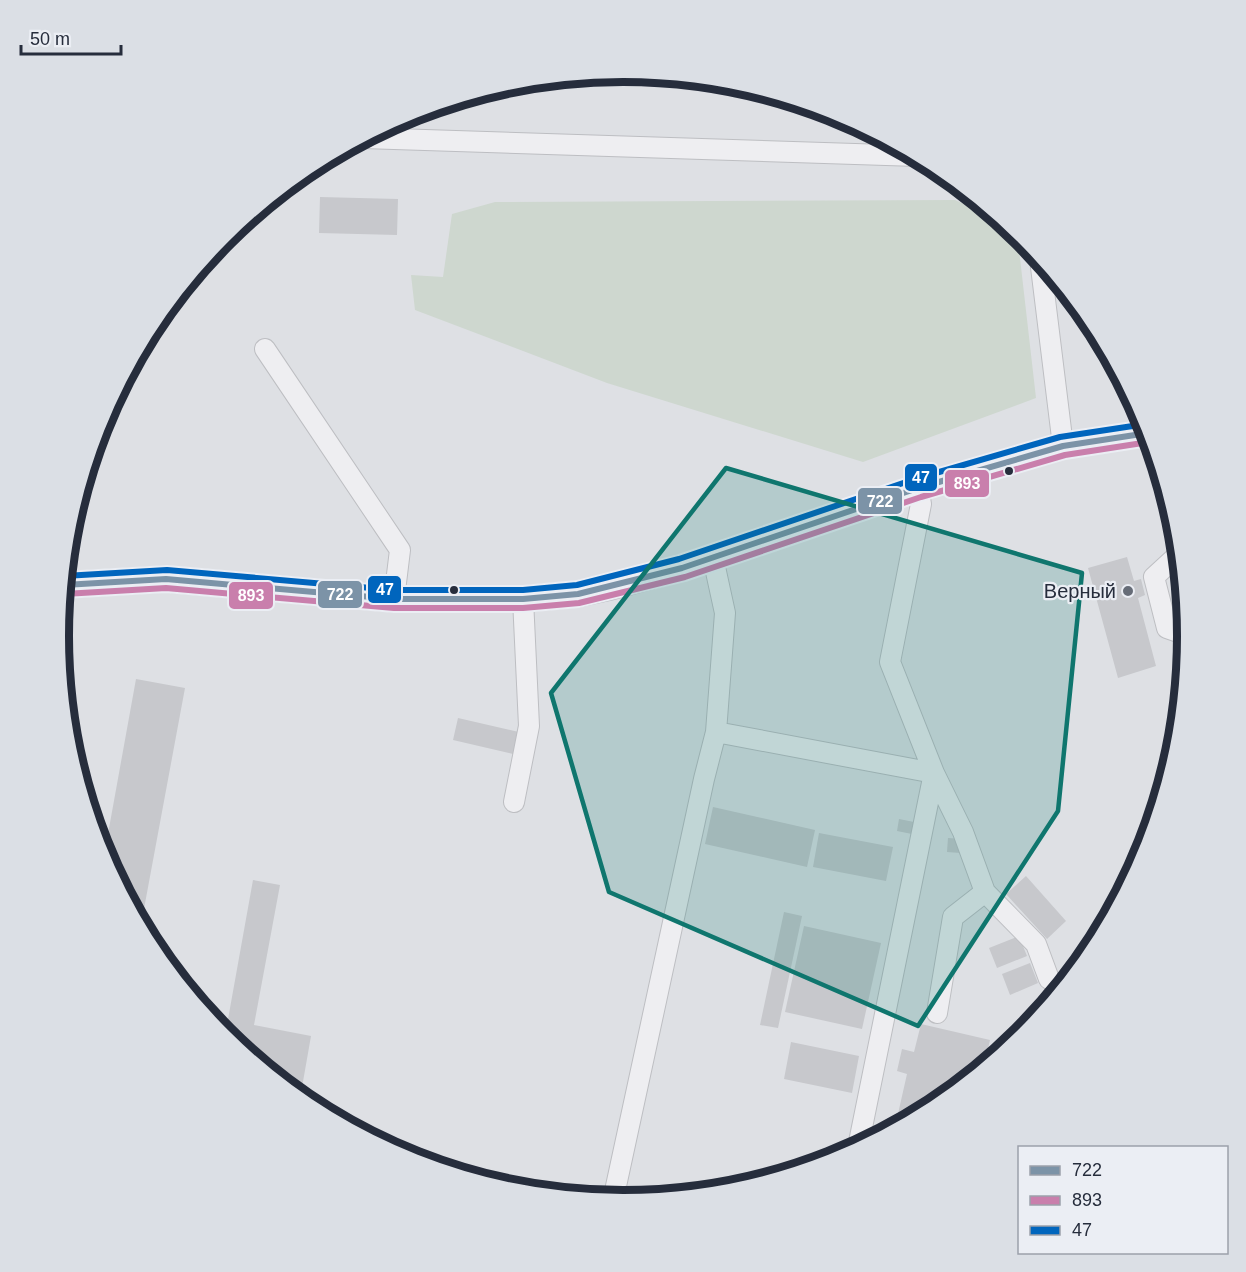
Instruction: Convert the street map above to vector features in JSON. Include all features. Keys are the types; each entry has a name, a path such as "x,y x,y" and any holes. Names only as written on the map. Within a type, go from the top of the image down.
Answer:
{"main road":[{"path":"72,584 166,579 394,599 523,599 578,594 713,558 918,488 1063,446 1139,434"}],"street":[{"path":"379,139 899,155"},
{"path":"1042,273 1063,446"},
{"path":"265,349 400,550 394,599"},
{"path":"918,488 921,504 890,662 934,773 963,832 985,892 1036,944 1049,979"},
{"path":"615,1190 716,732 725,613 713,558"},
{"path":"1172,561 1154,578 1167,628 1177,631"},
{"path":"514,802 529,726 523,599"},
{"path":"716,732 934,773"},
{"path":"860,1137 934,773"},
{"path":"937,1013 953,917 985,892"}],"highlighted area":[{"path":"726,468 1082,573 1058,811 918,1026 609,892 551,693"}],"shaded area":[{"path":"955,200 976,209 1019,248 1036,398 863,462 607,383 415,310 411,275 443,277 452,214 495,202"}],"building":[{"path":"320,197 398,199 397,235 319,233"},
{"path":"1127,557 1134,581 1141,579 1145,595 1138,598 1156,666 1118,678 1088,568"},
{"path":"136,679 185,688 143,913 107,838"},
{"path":"458,718 519,732 513,754 453,740"},
{"path":"713,807 815,830 807,867 705,844"},
{"path":"899,819 919,823 917,835 897,831"},
{"path":"819,833 893,847 886,881 813,867"},
{"path":"948,838 962,839 961,853 947,852"},
{"path":"1026,876 1066,921 1047,939 1006,894"},
{"path":"253,880 280,885 254,1025 311,1036 302,1088 258,1053 227,1024"},
{"path":"784,912 802,916 778,1028 760,1025"},
{"path":"804,926 881,943 862,1029 785,1012"},
{"path":"1019,936 1027,956 997,968 989,948"},
{"path":"1030,963 1038,983 1010,995 1002,974"},
{"path":"921,1024 990,1040 987,1054 931,1097 897,1118 907,1074 897,1071 902,1049 914,1052"},
{"path":"791,1042 859,1056 852,1093 784,1079"}],"transit line":[{"name":"47","path":"73,575 167,570 394,590 523,590 577,585 679,559 915,479 1060,437 1136,426"},
{"name":"722","path":"72,585 166,579 394,599 523,599 578,594 682,568 918,488 1063,446 1139,434"},
{"name":"893","path":"71,594 166,588 394,608 523,608 579,603 685,577 921,497 1065,455 1142,443"}],"place":[{"name":"Верный","path":"1128,591"}]}
